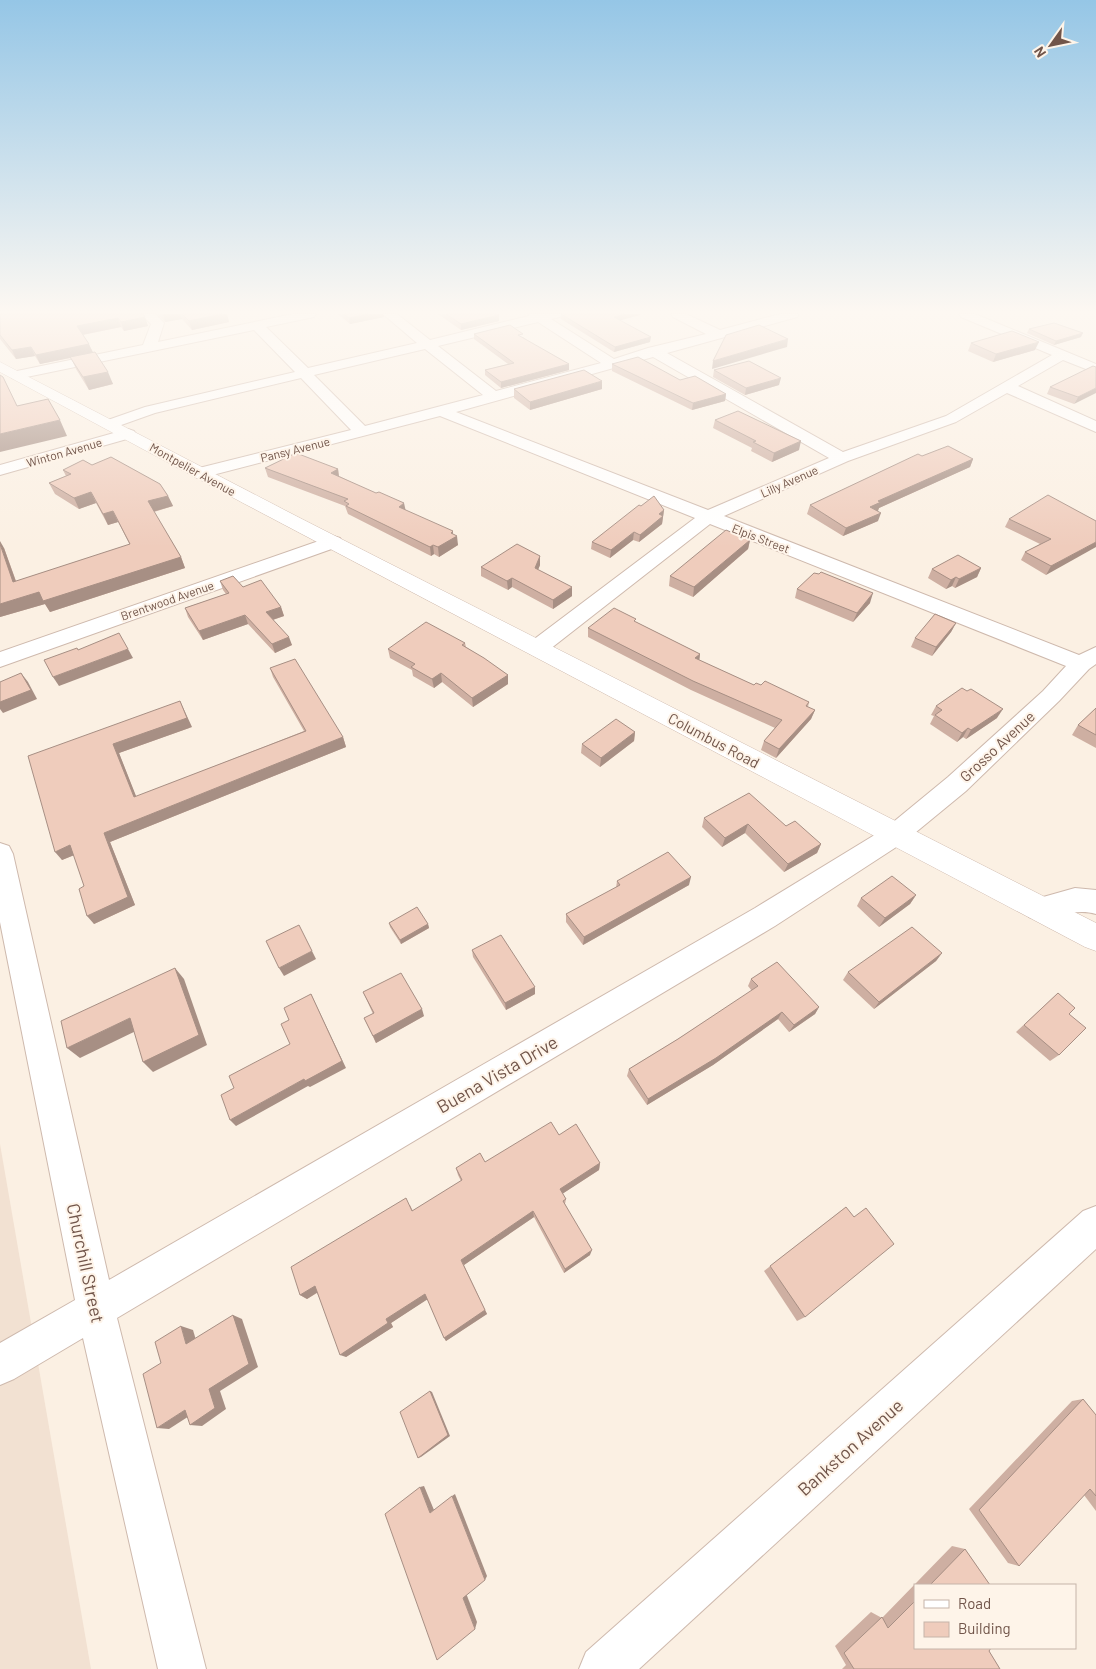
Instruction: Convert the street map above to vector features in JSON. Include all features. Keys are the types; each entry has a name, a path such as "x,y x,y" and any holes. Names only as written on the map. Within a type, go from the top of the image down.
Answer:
{"street":[{"name":"Montpelier Avenue","path":"49,392 235,492 334,542"},
{"path":"110,424 150,410 226,392"},
{"path":"324,392 362,432"},
{"path":"488,392 493,396"},
{"name":"Pansy Avenue","path":"201,473 362,432 508,392"},
{"path":"725,392 842,458"},
{"name":"Lilly Avenue","path":"537,648 708,517 842,458 950,419 998,392"},
{"path":"1018,392 1096,427"},
{"name":"Elpis Street","path":"441,411 708,517 1089,659"},
{"name":"Winton Avenue","path":"0,470 128,434"},
{"name":"Columbus Road","path":"334,542 1096,938"},
{"name":"Brentwood Avenue","path":"0,660 334,542"},
{"name":"Grosso Avenue","path":"895,835 957,784 1089,659"},
{"name":"Buena Vista Drive","path":"0,1365 765,918 895,835"},
{"name":"Churchill Street","path":"0,854 96,1309 182,1669"},
{"path":"1039,909 1062,901 1090,900 1096,902"},
{"name":"Bankston Avenue","path":"602,1669 1096,1224"}],"shaded area":[{"path":"0,1144 91,1669 0,1669"}],"building":[{"path":"0,392 10,392 17,406 48,399 60,420 0,434"},
{"path":"518,392 565,392 530,402"},
{"path":"670,392 722,392 726,394 693,403"},
{"path":"1064,392 1088,392 1078,397"},
{"path":"738,411 801,441 774,453 753,442 756,441 715,420"},
{"path":"948,446 973,459 878,501 881,502 870,507 881,513 846,528 810,505 918,454 922,456"},
{"path":"296,453 338,469 331,473 404,503 399,507 453,531 451,533 457,536 438,547 433,545 430,547 346,506 349,504 344,501 348,499 265,468"},
{"path":"111,457 160,484 168,496 148,501 181,557 43,601 39,592 0,604 0,544 13,582 130,544 113,511 103,514 91,492 74,498 49,483 71,474 63,470 83,460 92,465"},
{"path":"1048,495 1096,521 1096,542 1051,566 1025,552 1051,539 1009,519"},
{"path":"654,496 664,510 659,514 663,516 640,535 634,532 611,550 592,542 639,505 641,506"},
{"path":"726,530 750,540 694,587 670,576"},
{"path":"517,544 540,556 535,568 572,587 553,600 512,578 507,581 481,567"},
{"path":"958,555 981,568 959,579 956,577 951,580 932,569"},
{"path":"821,572 873,593 857,613 797,589 814,573 819,574"},
{"path":"233,576 243,587 261,580 281,607 266,612 289,637 272,644 245,615 199,631 185,608 229,593 220,581"},
{"path":"614,608 636,619 634,621 700,654 695,658 754,685 756,683 761,685 765,681 809,702 806,706 815,710 779,749 764,741 782,720 693,681 588,628"},
{"path":"935,614 956,623 936,647 915,638"},
{"path":"426,622 465,643 462,645 508,675 472,698 441,673 432,679 411,667 415,664 388,649"},
{"path":"119,633 128,649 53,677 44,660 77,648 78,650"},
{"path":"295,659 343,737 104,833 128,897 87,916 79,889 84,886 70,845 55,852 28,756 180,701 187,718 113,744 134,797 306,731 270,668"},
{"path":"21,673 31,690 0,702 0,682"},
{"path":"962,688 967,691 971,689 1003,709 971,730 968,728 962,733 935,715 942,710 936,706"},
{"path":"1096,708 1096,735 1078,725"},
{"path":"616,719 635,732 601,758 582,744"},
{"path":"749,793 786,826 795,821 821,844 788,864 748,824 725,838 704,818"},
{"path":"668,852 691,877 584,937 566,914 620,885 617,881"},
{"path":"892,876 916,895 885,918 861,898"},
{"path":"417,907 428,924 400,940 389,923"},
{"path":"299,925 312,951 279,968 266,941"},
{"path":"912,927 942,953 879,1002 848,972"},
{"path":"501,935 535,987 505,1003 472,950"},
{"path":"777,962 819,1007 794,1025 782,1012 716,1058 648,1099 629,1069 758,986 751,979"},
{"path":"175,968 199,1035 143,1062 130,1018 67,1048 61,1021"},
{"path":"401,973 422,1009 373,1036 364,1018 374,1013 363,992"},
{"path":"1058,993 1075,1008 1069,1014 1086,1028 1059,1055 1024,1025"},
{"path":"311,994 342,1061 305,1081 304,1079 230,1120 221,1095 234,1088 229,1076 290,1044 281,1024 289,1020 284,1008"},
{"path":"551,1122 559,1135 576,1124 600,1163 560,1189 566,1199 563,1201 592,1250 565,1269 533,1211 461,1260 485,1310 444,1338 425,1294 386,1319 388,1323 340,1355 315,1286 300,1295 291,1267 406,1198 412,1211 462,1180 456,1168 480,1153 485,1162"},
{"path":"846,1207 854,1217 866,1208 894,1244 805,1317 770,1266"},
{"path":"233,1315 249,1364 209,1389 215,1408 190,1425 185,1410 157,1428 143,1374 161,1363 155,1342 181,1326 186,1344"},
{"path":"430,1391 448,1435 418,1458 400,1412"},
{"path":"1083,1399 1096,1415 1096,1496 1090,1489 1019,1566 979,1510"},
{"path":"420,1487 430,1513 452,1496 485,1580 463,1598 475,1629 437,1660 385,1514"},
{"path":"965,1549 989,1584 931,1584"},
{"path":"914,1602 914,1649 990,1649 989,1651 1000,1669 854,1669 844,1653 882,1617 888,1628"}]}
